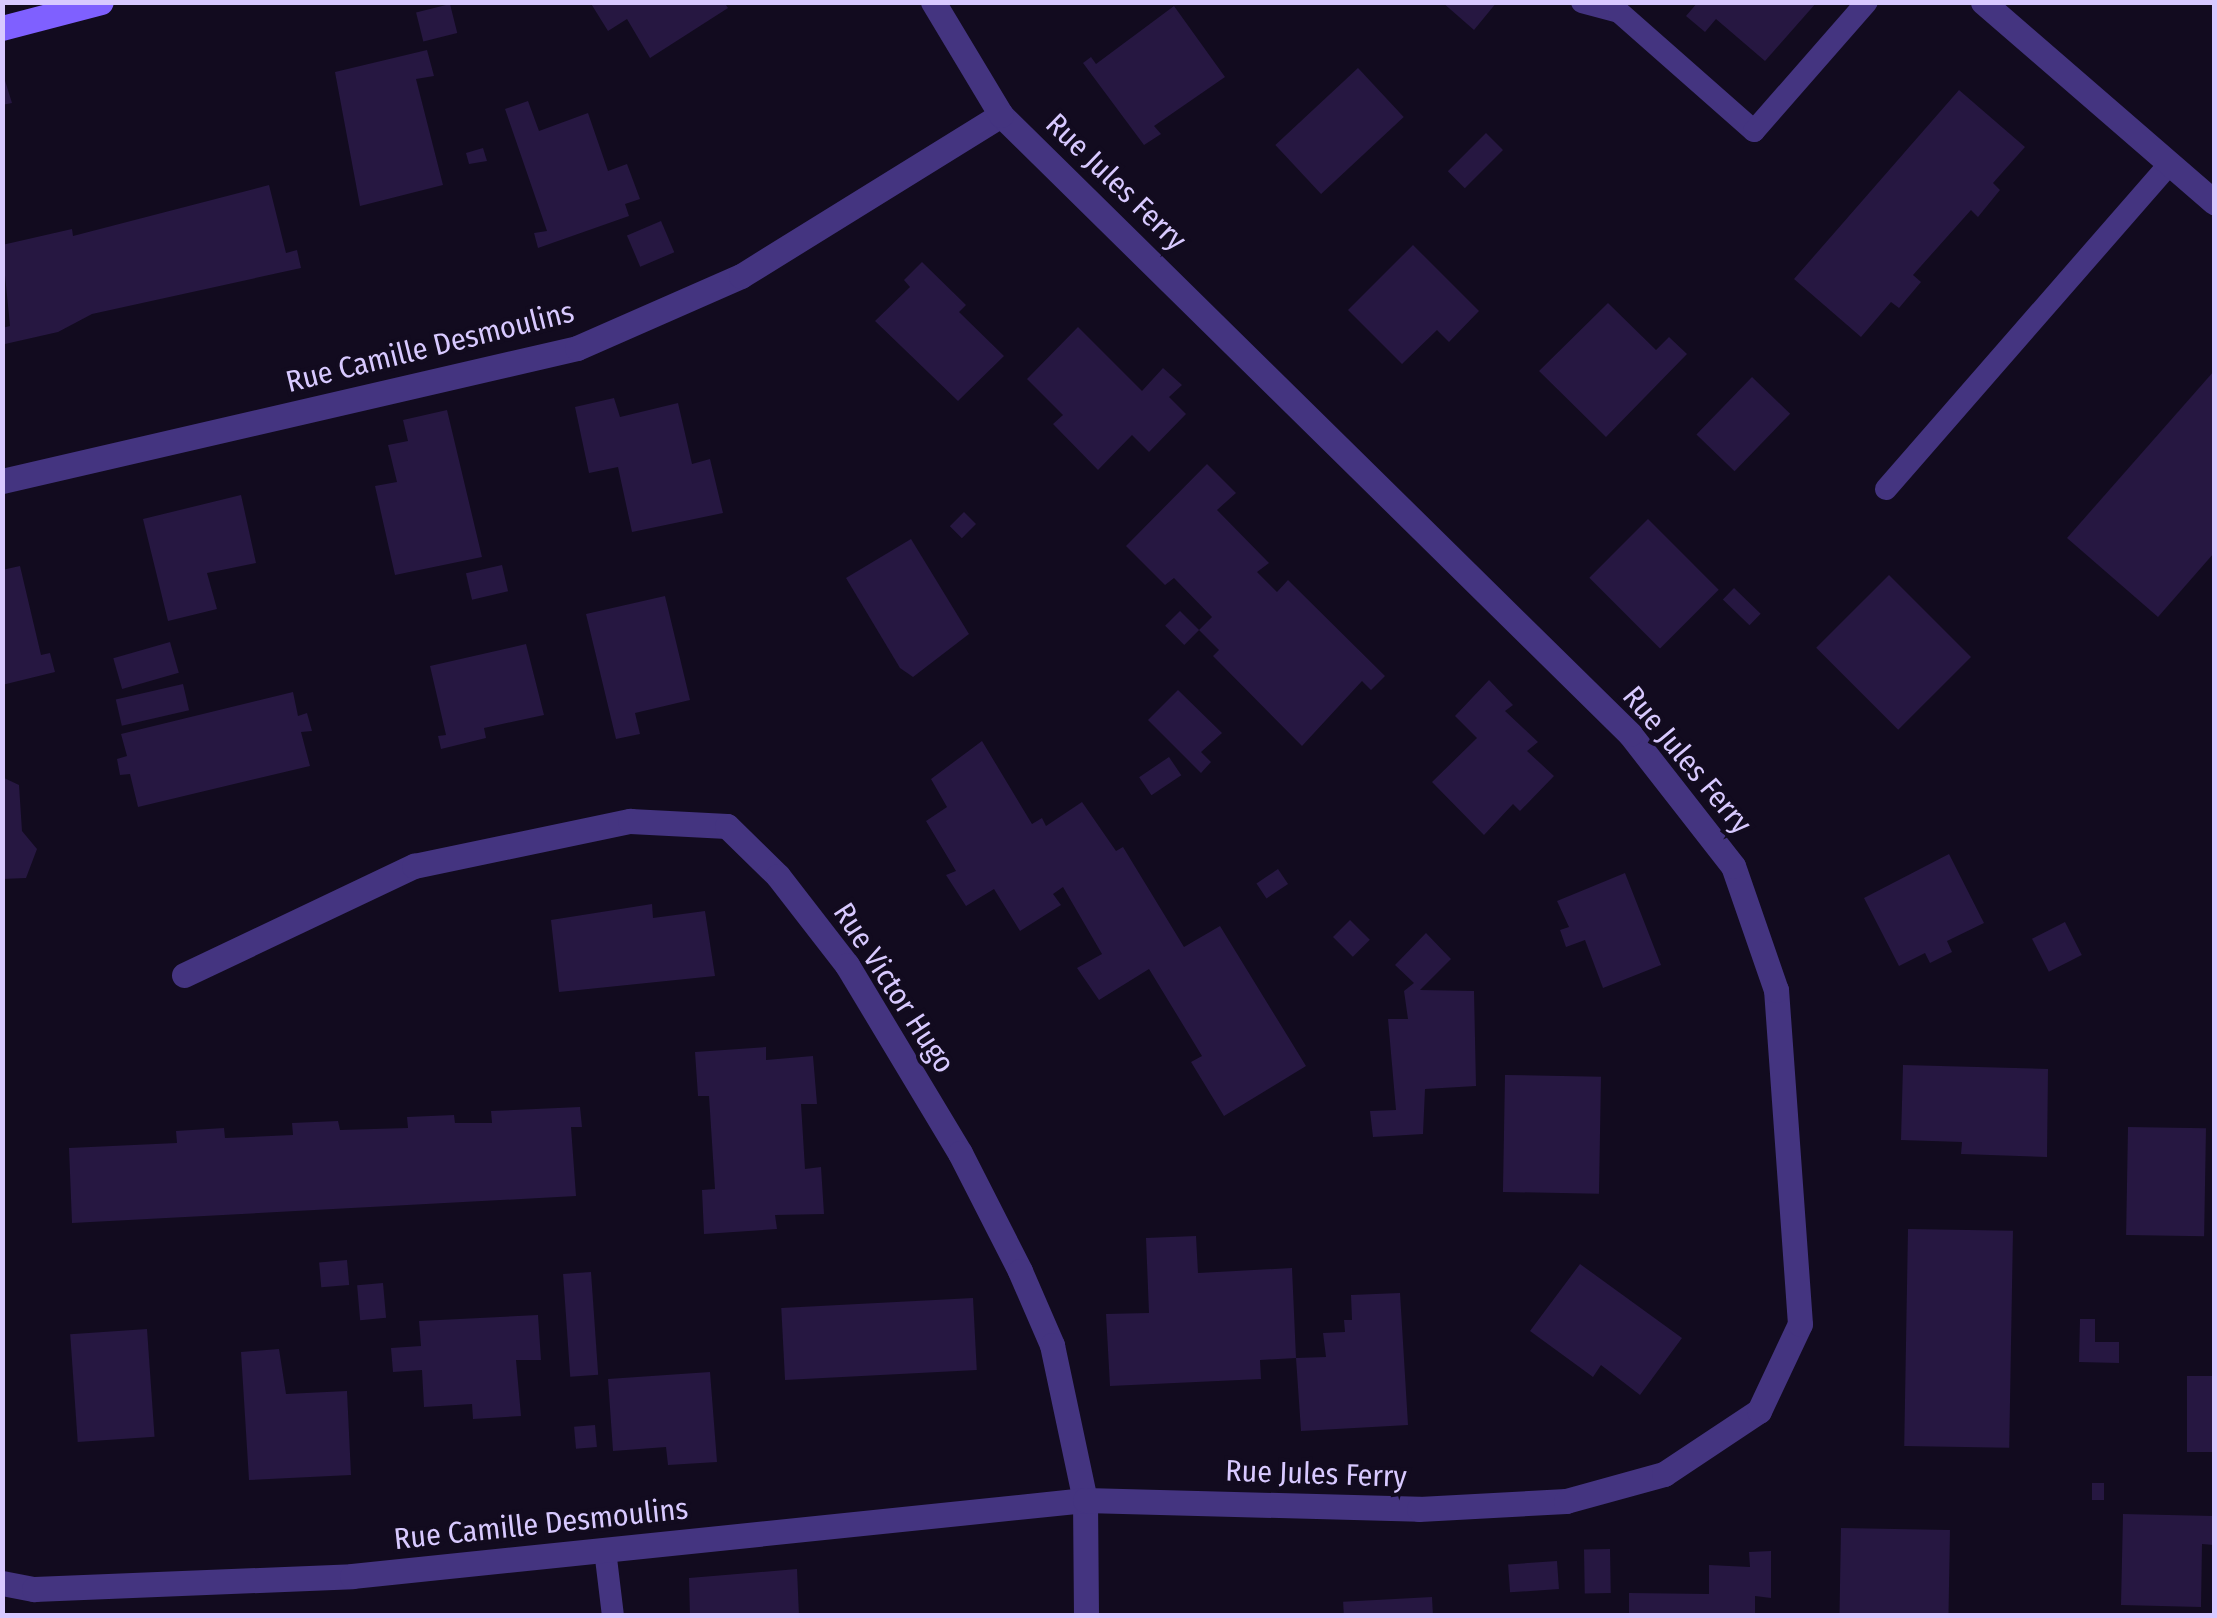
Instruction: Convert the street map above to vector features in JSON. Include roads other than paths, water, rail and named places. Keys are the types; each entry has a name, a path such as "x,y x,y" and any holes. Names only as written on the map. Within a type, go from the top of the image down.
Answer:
{"main road":[{"path":"2,28 101,2"}],"street":[{"name":"Rue Jules Ferry","path":"933,2 1001,115 1630,734 1732,866 1776,990 1800,1324 1759,1411 1664,1474 1566,1501 1419,1509 1085,1500"},
{"path":"1984,2 2214,202"},
{"name":"Rue Camille Desmoulins","path":"2,481 578,348 741,276 1001,115"},
{"name":"Rue Victor Hugo","path":"184,975 414,866 630,821 727,826 778,876 846,965 960,1153 1052,1345 1085,1500 1086,1616"},
{"name":"Rue Camille Desmoulins","path":"2,1583 34,1589 352,1576 1085,1500"}],"lane":[{"path":"1582,2 1619,12 1754,131 1867,2"},
{"path":"1886,489 2170,164"},
{"path":"604,1550 613,1616"}]}
